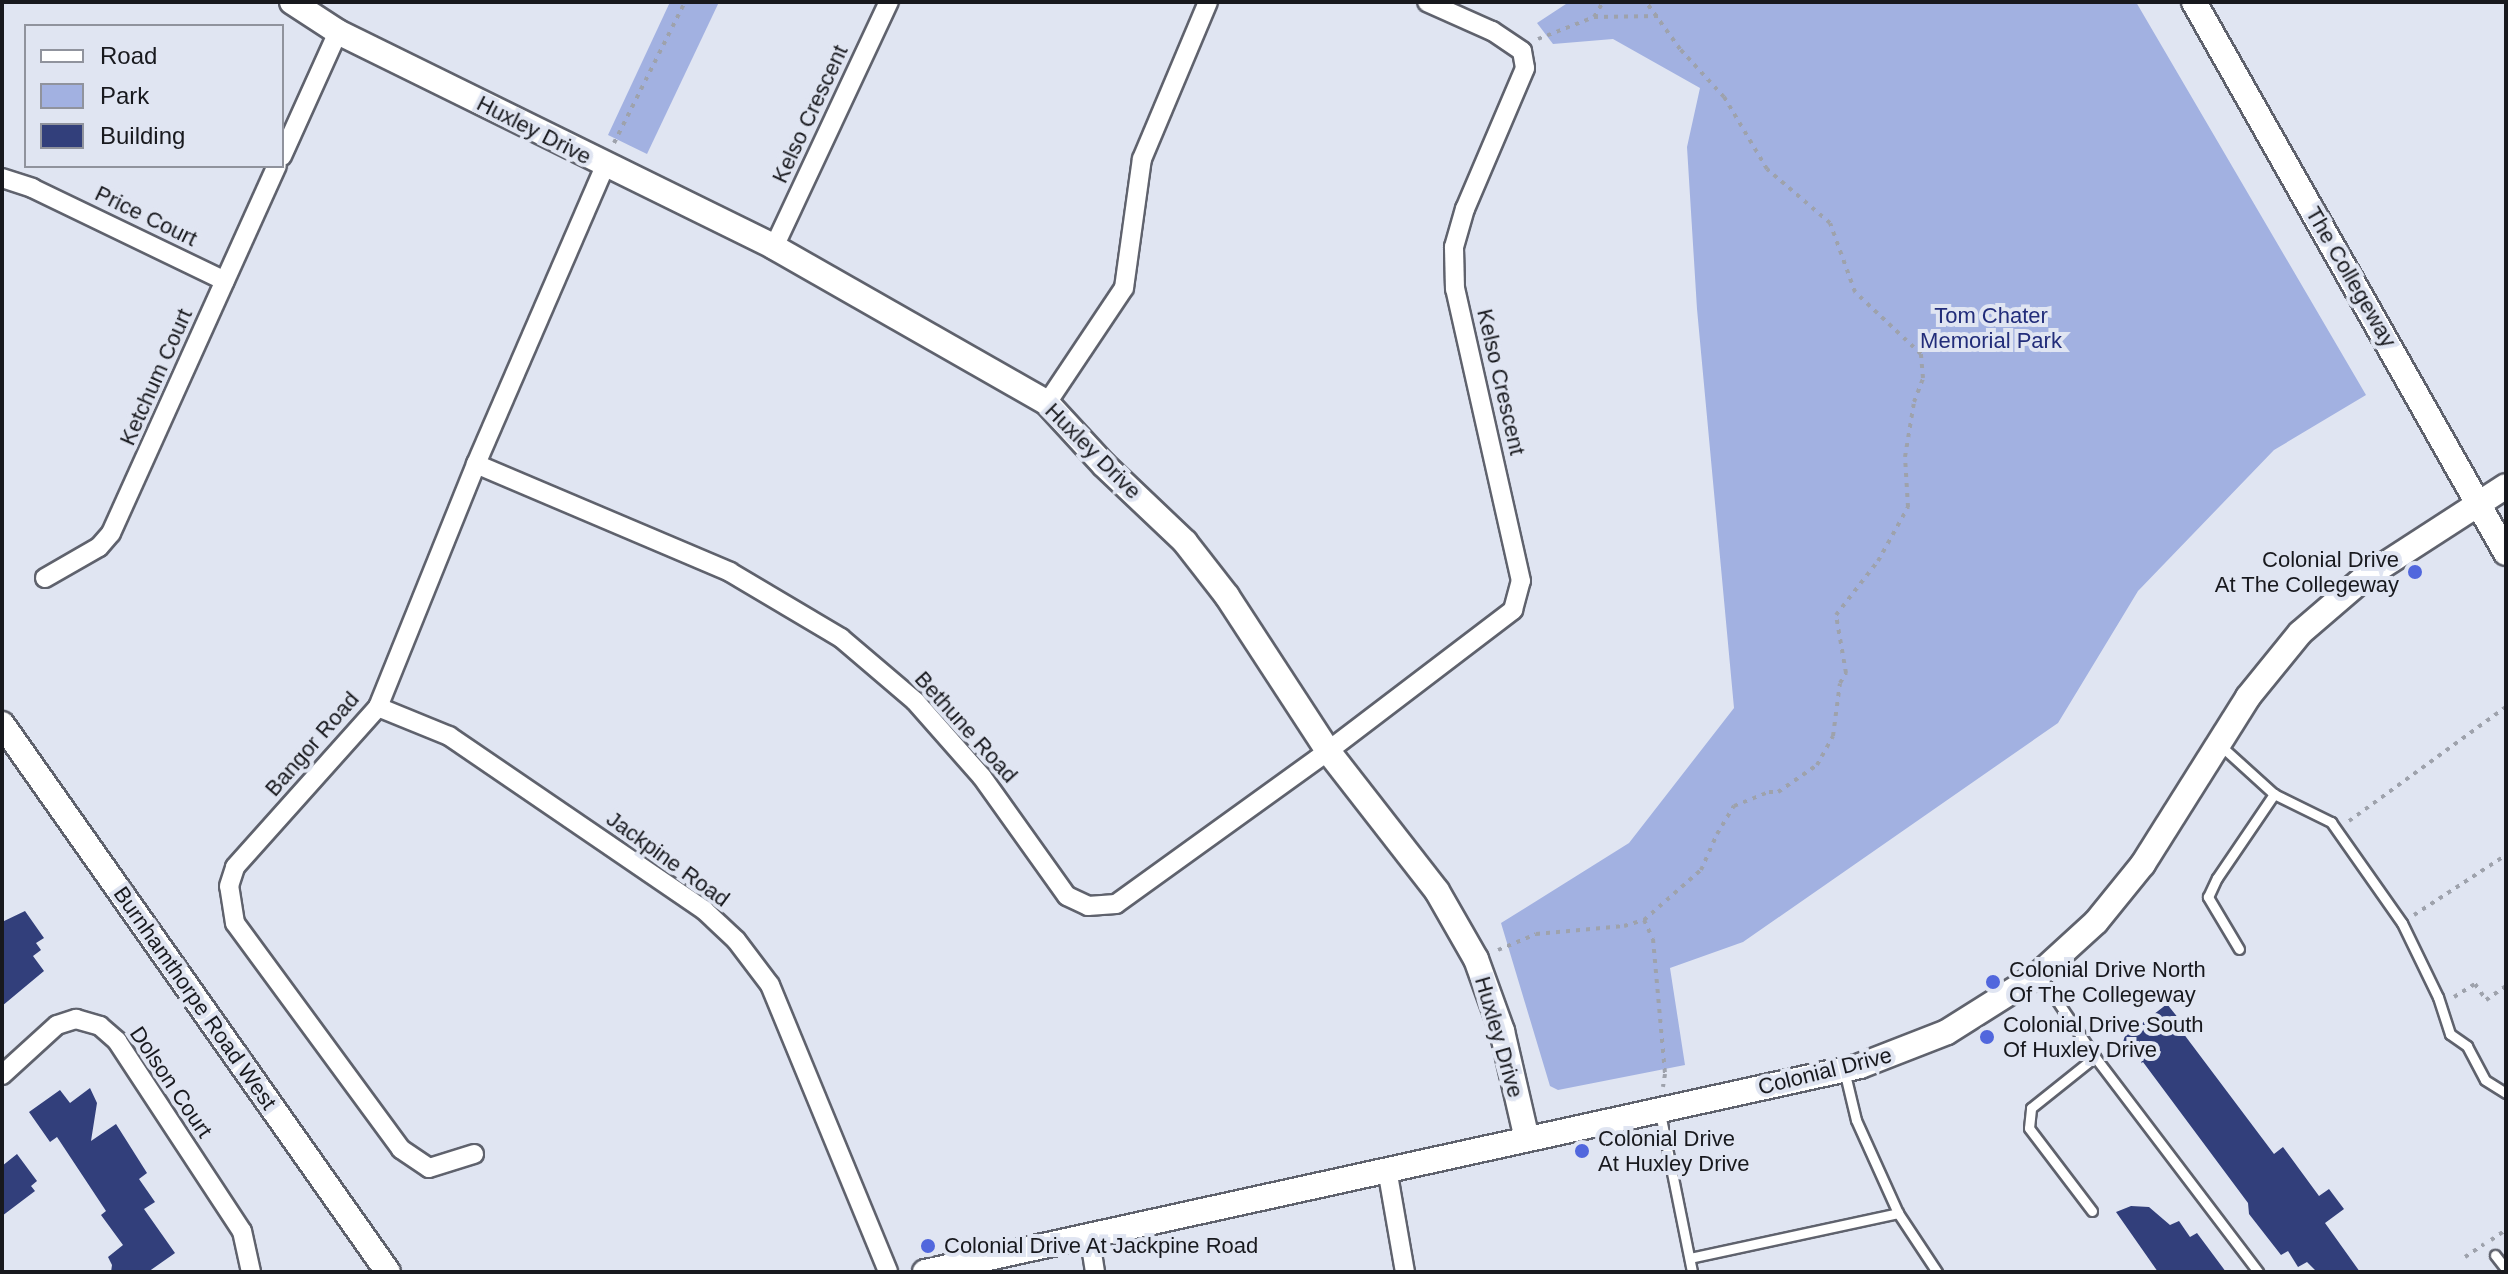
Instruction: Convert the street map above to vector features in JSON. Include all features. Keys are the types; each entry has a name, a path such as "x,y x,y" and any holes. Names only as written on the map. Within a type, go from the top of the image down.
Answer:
{"street":[{"name":"Huxley Drive","path":"292,2 338,32 774,247 1047,403 1104,465 1185,542 1227,596 1328,751 1437,891 1476,959 1502,1031 1527,1139"},
{"name":"Kelso Crescent","path":"774,247 889,2"},
{"path":"1047,403 1124,288 1142,159 1208,2"},
{"path":"1427,2 1492,31 1522,51"},
{"name":"The Collegeway","path":"2194,2 2506,553"},
{"path":"284,152 338,32"},
{"name":"Kelso Crescent","path":"1328,751 1513,610 1521,581 1455,289 1454,247 1465,209 1525,68 1522,51"},
{"name":"Bangor Road","path":"474,1154 429,1168 401,1149 235,923 229,886 235,867 378,707 476,464 605,166"},
{"name":"Ketchum Court","path":"45,578 99,547 111,533 276,168"},
{"name":"Price Court","path":"2,178 32,188 225,281"},
{"name":"Bethune Road","path":"476,464 730,572 841,638 915,701 982,777 1067,896 1088,906 1116,904 1328,751"},
{"name":"Colonial Drive","path":"925,1272 1844,1070 1897,1054 1947,1032 2039,974 2096,922 2120,894 2273,664 2331,604 2506,486"},
{"name":"Jackpine Road","path":"378,707 449,736 704,910 736,940 770,985 888,1272"},
{"name":"Burnhamthorpe Road West","path":"2,724 388,1272"},
{"name":"Dolson Court","path":"2,1075 57,1025 76,1019 100,1026 117,1041 242,1231 251,1272"},
{"path":"1387,1169 1405,1272"},
{"path":"1089,1234 1095,1272"}],"lane":[{"path":"2218,744 2274,794 2331,822 2402,923 2450,1034 2467,1046 2485,1080 2506,1093"},
{"path":"2239,949 2208,897 2217,878 2274,794"},
{"path":"2039,974 2095,1057 2258,1272"},
{"path":"2092,1211 2029,1128 2031,1108 2095,1057"},
{"path":"1844,1070 1856,1120 1898,1213 1937,1272"},
{"path":"1660,1110 1692,1272"},
{"path":"1690,1258 1898,1213"},
{"path":"2495,1255 2506,1269"}],"path":[{"path":"605,166 627,111 685,2"},
{"path":"1594,17 1603,2"},
{"path":"1476,959 1536,934 1624,926 1644,920 1701,870 1734,806 1769,792 1778,792 1817,765 1833,736 1840,683 1846,673 1836,615 1878,561 1908,507 1905,457 1914,402 1923,378 1921,354 1855,292 1830,223 1767,169 1724,97 1680,49 1646,2"},
{"path":"1522,51 1545,34 1594,17 1659,16"},
{"path":"2337,830 2506,707"},
{"path":"2402,923 2506,855"},
{"path":"1644,920 1653,939 1665,1074 1660,1110"},
{"path":"2440,1005 2475,984 2486,1000 2506,986"}],"green space":[{"path":"670,2 719,2 647,154 608,135"},
{"name":"Tom Chater Memorial Park","path":"1569,2 2136,2 2366,395 2274,450 2138,591 2058,723 1743,942 1670,968 1685,1065 1558,1090 1550,1086 1501,923 1629,843 1734,708 1697,309 1687,147 1700,88 1613,39 1553,44 1537,23"}],"building":[{"path":"25,911 44,938 36,943 41,950 33,956 44,971 2,1006 2,922"},
{"path":"2167,1004 2183,1024 2180,1029 2274,1154 2283,1147 2319,1196 2329,1189 2344,1209 2325,1223 2360,1272 2317,1272 2307,1262 2298,1267 2288,1251 2281,1255 2249,1214 2248,1203 2143,1062 2140,1064 2122,1039"},
{"path":"90,1088 97,1103 91,1141 116,1124 147,1173 139,1179 155,1202 144,1209 175,1253 148,1272 111,1272 108,1257 123,1245 101,1215 106,1211 57,1137 50,1142 29,1112 60,1090 70,1103"},
{"path":"17,1154 37,1181 31,1186 35,1191 2,1216 2,1166"},
{"path":"2131,1206 2149,1207 2170,1225 2179,1221 2190,1237 2197,1233 2226,1272 2158,1272 2116,1212"}],"place":[{"name":"Colonial Drive At The Collegeway","path":"2415,572"},
{"name":"Colonial Drive North Of The Collegeway","path":"1993,982"},
{"name":"Colonial Drive South Of Huxley Drive","path":"1987,1037"},
{"name":"Colonial Drive At Huxley Drive","path":"1582,1151"},
{"name":"Colonial Drive At Jackpine Road","path":"928,1246"}]}
